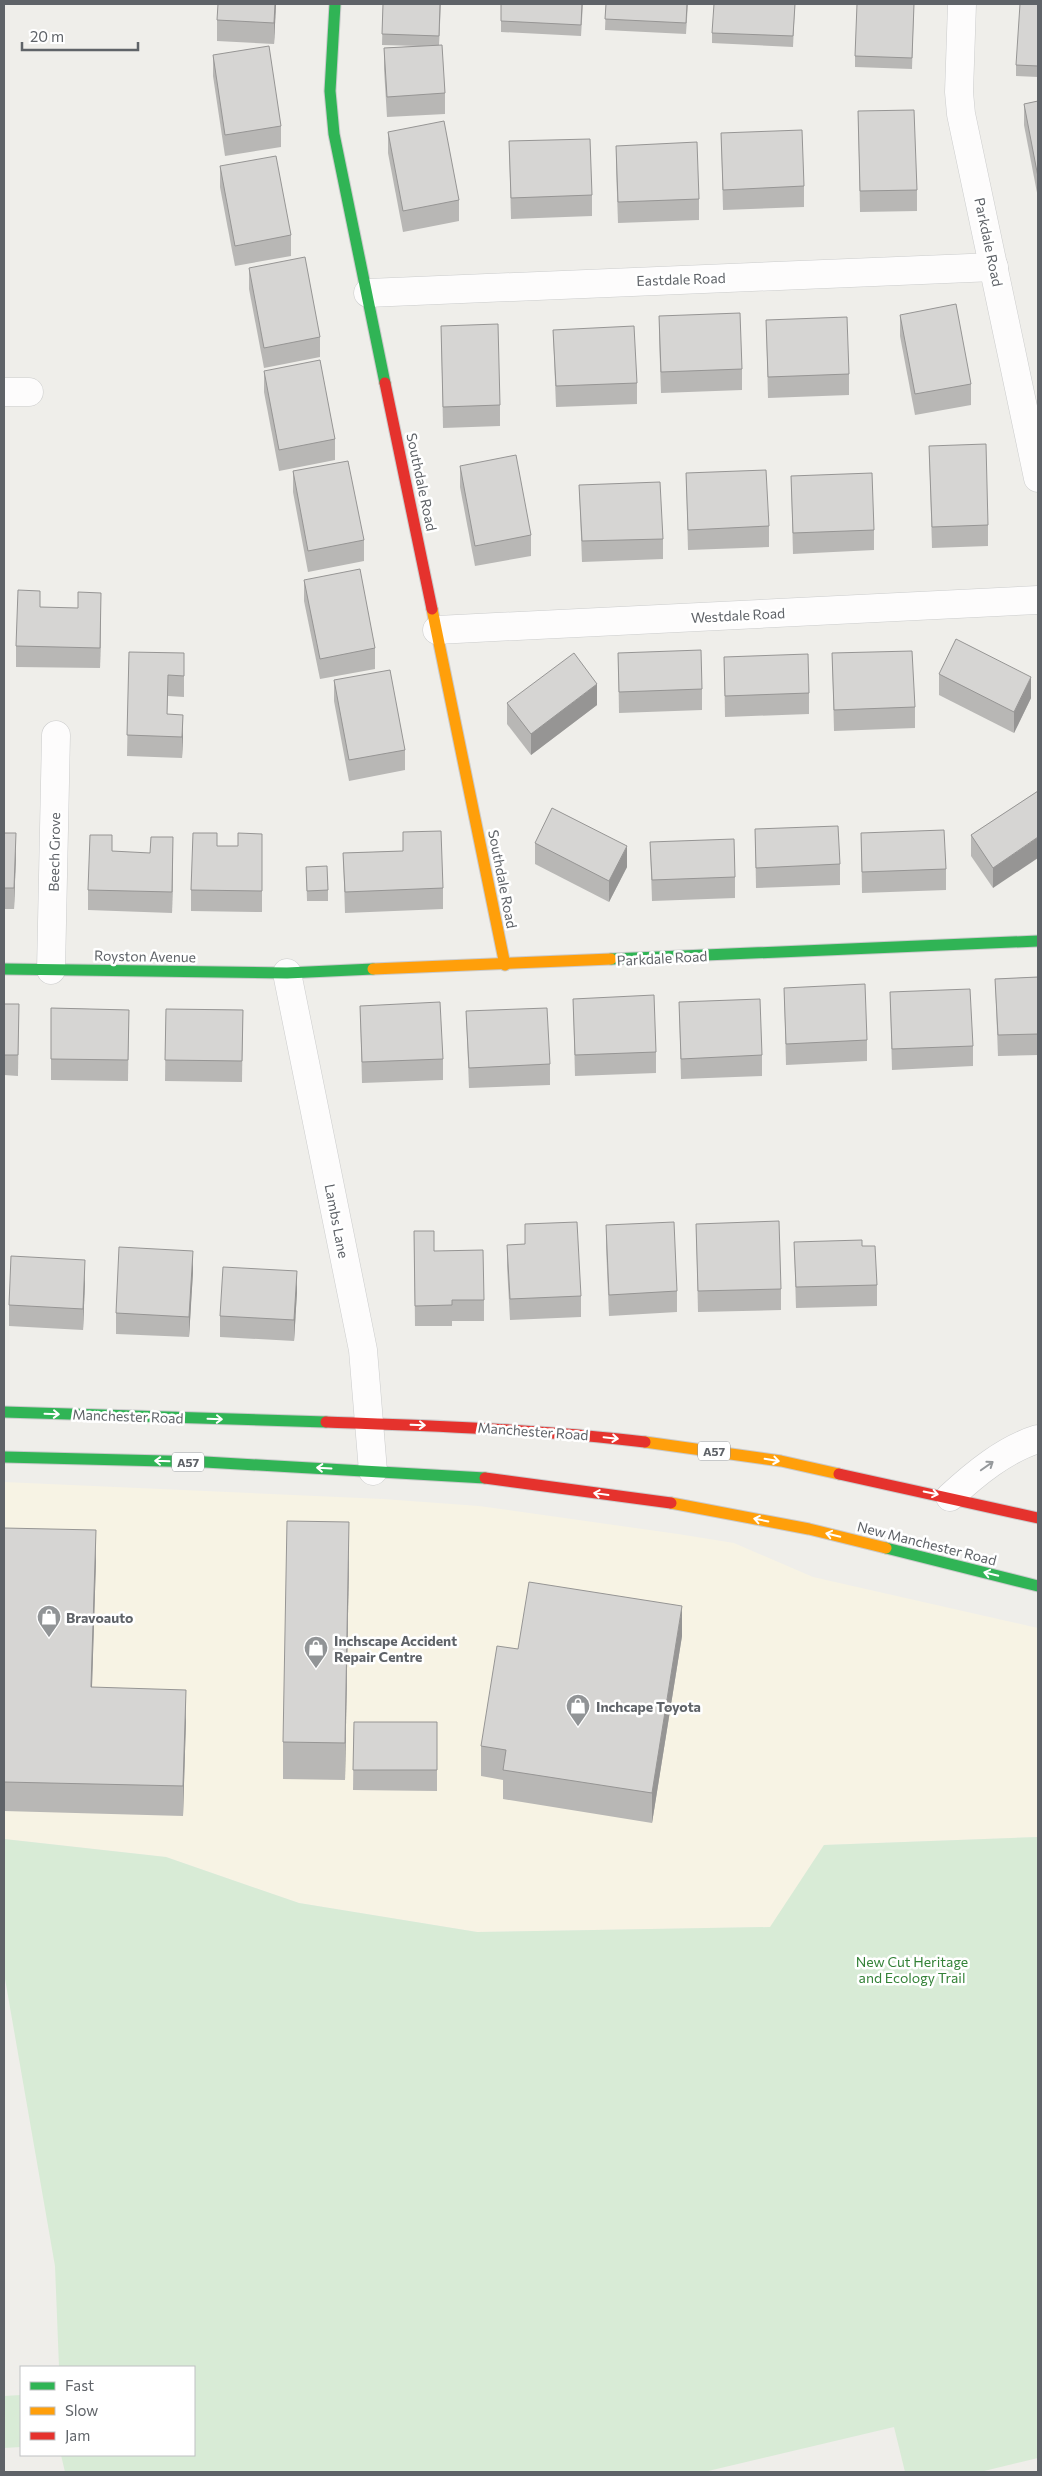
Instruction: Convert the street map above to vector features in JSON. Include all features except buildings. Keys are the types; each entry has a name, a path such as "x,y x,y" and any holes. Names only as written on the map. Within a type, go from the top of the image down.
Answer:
{"main road":[{"name":"Southdale Road","path":"335,4 330,91 331,113 505,965"},
{"name":"Parkdale Road","path":"287,973 1038,941"},
{"name":"Royston Avenue","path":"4,969 287,973"},
{"name":"Manchester Road","path":"4,1412 552,1432 674,1444 781,1461 950,1497"},
{"name":"A57","path":"4,1456 205,1462 373,1471"},
{"name":"New Manchester Road","path":"373,1471 495,1479 677,1504 809,1529 1038,1586"},
{"name":"A57","path":"950,1497 1038,1518"}],"street":[{"name":"Parkdale Road","path":"962,4 959,92 962,114 1038,478"},
{"name":"Eastdale Road","path":"368,293 994,267"},
{"name":"Westdale Road","path":"437,630 1038,600"},
{"name":"Beech Grove","path":"51,970 56,735"},
{"name":"Lambs Lane","path":"287,973 363,1350 373,1471"},
{"path":"950,1497 973,1476 1000,1458 1038,1439"}],"shaded area":[{"path":"4,1482 383,1499 479,1506 678,1534 734,1543 813,1577 1038,1628 1038,1837 824,1845 771,1927 477,1932 299,1903 166,1857 4,1839"}],"green space":[{"name":"New Cut Heritage and Ecology Trail","path":"1038,1837 1038,2458 980,2472 905,2472 894,2427 704,2472 65,2472 61,2456 195,2456 195,2366 59,2366 55,2266 4,1973 4,1839 166,1857 299,1903 477,1932 770,1927 824,1845"},
{"path":"20,2395 20,2447 4,2448 4,2396"}],"traffic: fast":[{"path":"335,4 330,91 334,134 385,383"},
{"path":"611,959 1038,941"},
{"path":"4,969 287,973 373,969"},
{"path":"4,1412 326,1422"},
{"path":"4,1457 205,1462 485,1478"},
{"path":"886,1548 1038,1586"}],"traffic: slow":[{"path":"432,609 505,965"},
{"path":"373,969 611,959"},
{"path":"645,1442 781,1461 839,1474"},
{"path":"671,1503 809,1529 886,1548"}],"traffic: jam":[{"path":"385,383 432,609"},
{"path":"326,1422 526,1431 645,1442"},
{"path":"839,1474 1038,1518"},
{"path":"485,1478 671,1503"}],"place":[{"name":"Bravoauto","path":"49,1638"},
{"name":"Inchscape Accident Repair Centre","path":"316,1669"},
{"name":"Inchcape Toyota","path":"578,1727"}]}
